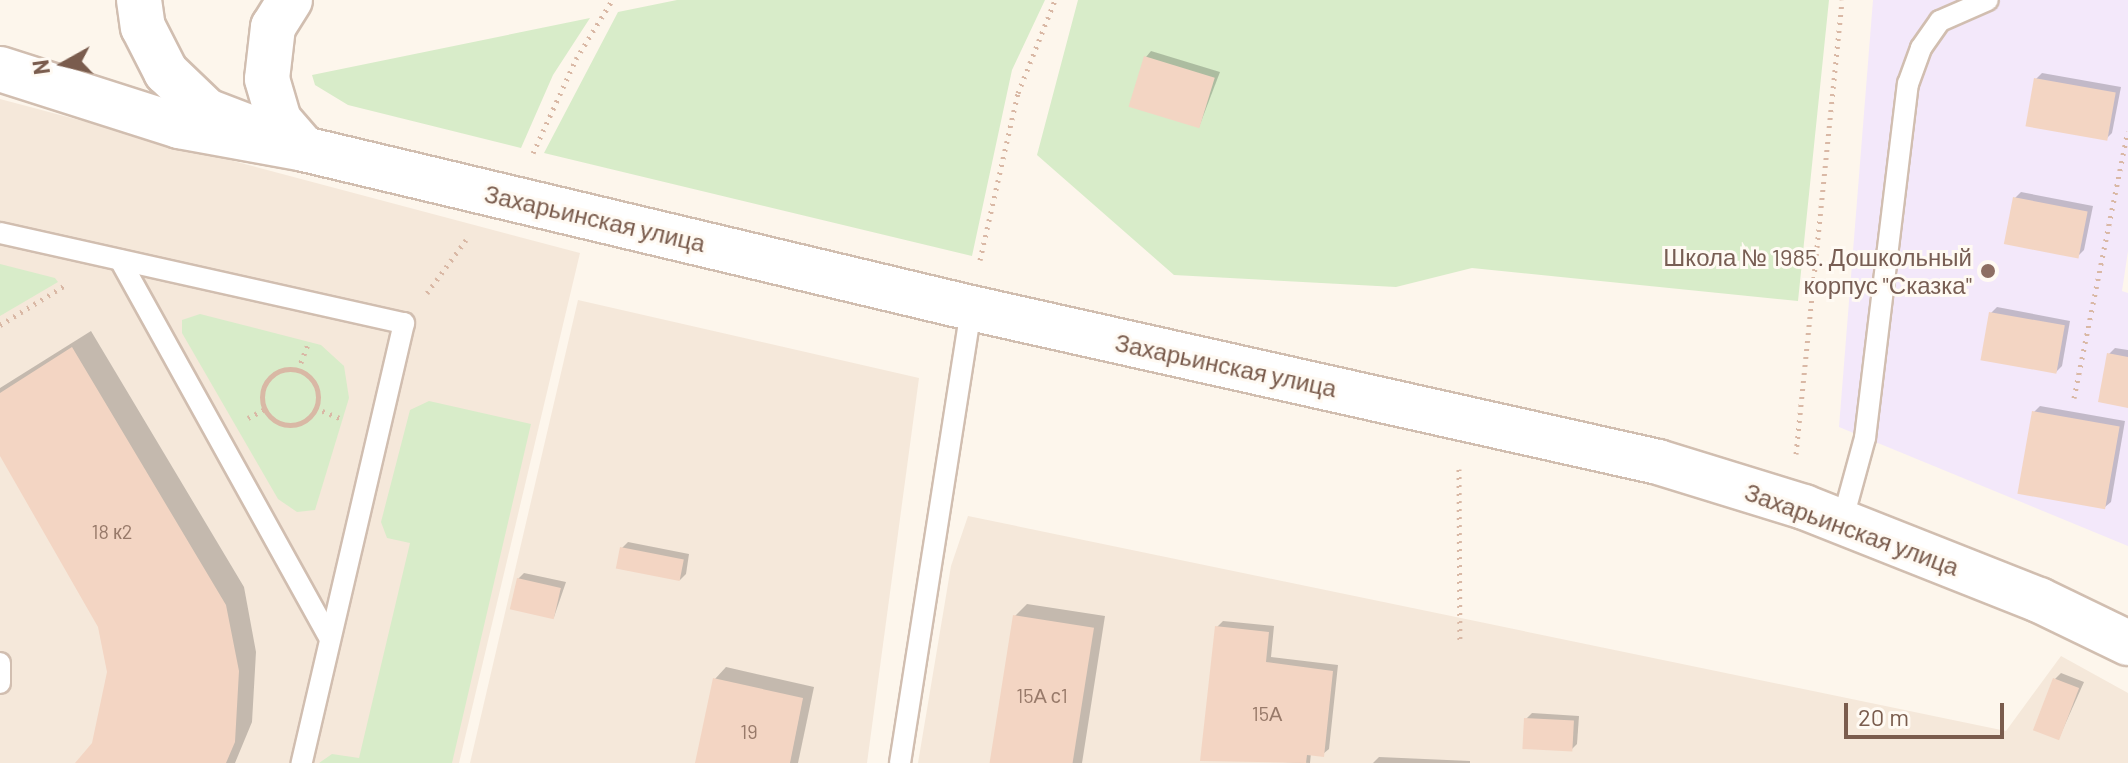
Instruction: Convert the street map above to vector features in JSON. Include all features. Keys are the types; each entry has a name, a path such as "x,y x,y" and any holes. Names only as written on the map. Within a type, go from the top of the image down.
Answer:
{"street":[{"name":"Захарьинская улица","path":"139,0 143,27 166,72 207,111 304,149"},
{"path":"290,0 273,27 267,79 279,120 304,149"},
{"name":"Захарьинская улица","path":"0,69 179,126 304,149 971,308 1658,462 1842,522 2039,600 2128,643"}],"lane":[{"path":"1842,522 1865,438 1908,84 1921,48 1940,21 1988,0"},
{"path":"0,233 404,323 328,636 302,763"},
{"path":"120,260 328,636"},
{"path":"900,763 971,308"},
{"path":"0,663 0,683"}],"path":[{"path":"971,308 987,214 1018,93 1055,0"},
{"path":"1791,503 1842,0"},
{"path":"518,200 540,129 611,2"},
{"path":"2074,398 2128,131"},
{"path":"404,323 473,231"},
{"path":"0,325 67,284"},
{"path":"289,369 307,375 317,390 311,416 295,424 270,416 262,400 266,382 289,369"},
{"path":"1459,462 1460,640"}],"shaded area":[{"name":"Школа № 1985. Дошкольный корпус \"Сказка\"","path":"1873,0 2128,0 2128,251 2122,291 2128,293 2128,546 1839,427"},
{"path":"0,99 580,253 459,763 0,763"},
{"path":"578,300 919,378 867,763 470,763"},
{"path":"968,516 2006,731 2061,656 2128,693 2128,763 918,763 951,566"}],"green space":[{"path":"677,0 1045,0 1012,70 972,256 544,153 618,12"},
{"path":"1078,0 1829,0 1798,301 1472,268 1396,287 1174,275 1037,155"},
{"path":"590,18 553,75 521,148 348,105 315,85 312,75"},
{"path":"0,264 55,278 58,282 0,316"},
{"path":"200,314 321,345 344,366 349,398 315,510 297,512 278,499 182,333 182,320"},
{"path":"429,401 531,424 452,763 319,763 332,754 359,758 410,543 387,538 381,522 410,410"}],"building":[{"path":"1144,56 1215,78 1199,128 1129,107"},
{"path":"2034,78 2116,92 2107,141 2025,126"},
{"path":"2013,197 2088,212 2078,259 2004,244"},
{"path":"1989,312 2065,325 2056,374 1980,360"},
{"path":"72,347 226,605 239,671 235,742 226,763 75,763 92,743 107,672 98,627 0,456 0,393"},
{"path":"2107,353 2128,357 2128,408 2098,402"},
{"path":"2032,411 2120,426 2105,509 2017,494"},
{"path":"620,547 684,559 680,581 616,569"},
{"path":"517,578 561,588 554,619 510,609"},
{"path":"1013,615 1094,628 1073,763 990,763"},
{"path":"1215,626 1269,632 1266,662 1333,671 1324,757 1307,755 1306,763 1200,761"},
{"path":"713,678 803,698 790,763 695,763"},
{"path":"2053,678 2079,688 2059,740 2033,730"},
{"path":"1524,718 1574,721 1572,752 1522,749"}],"place":[{"name":"Школа № 1985. Дошкольный корпус \"Сказка\"","path":"1988,271"}]}
